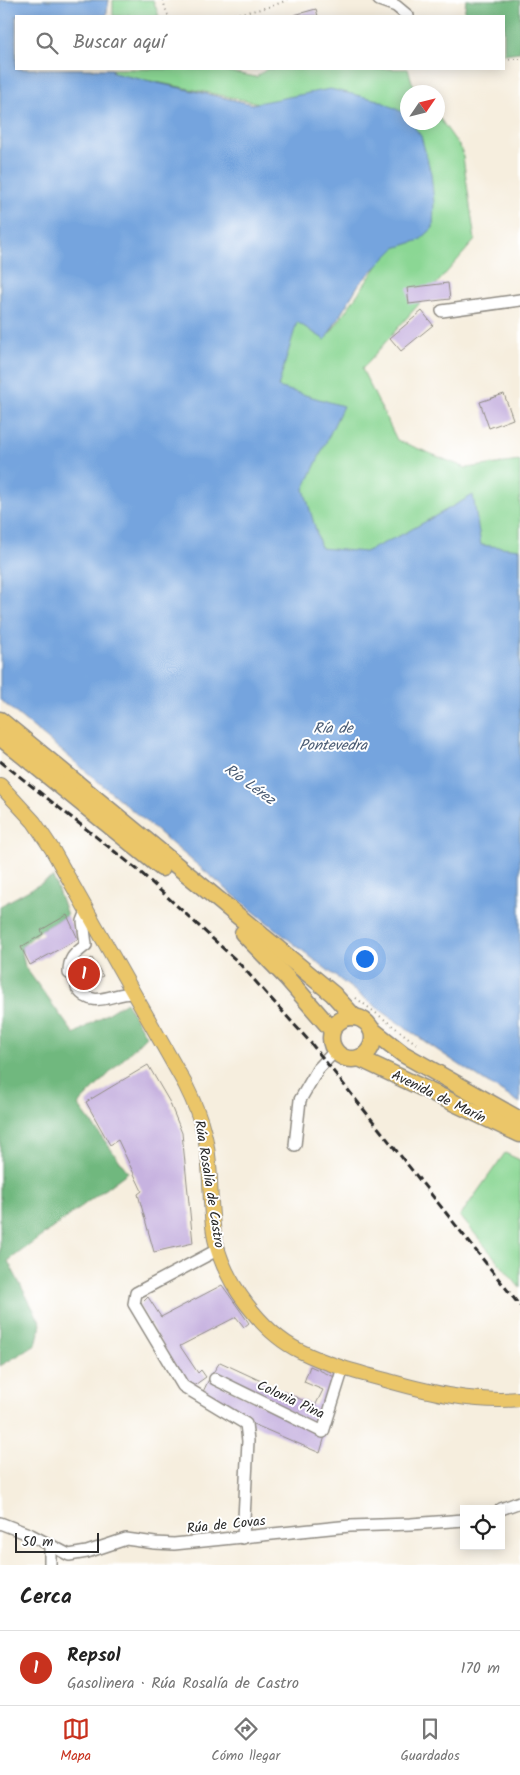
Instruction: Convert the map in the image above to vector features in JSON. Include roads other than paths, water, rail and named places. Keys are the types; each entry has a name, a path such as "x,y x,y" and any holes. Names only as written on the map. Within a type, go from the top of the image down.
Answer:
{"highway":[{"path":"0,720 333,994 354,1017"},
{"path":"0,737 239,930 274,964 332,1030 332,1044 335,1051 346,1058 360,1058 370,1049 373,1036 371,1029 364,1020 354,1017 341,1020 332,1030"},
{"name":"Avenida de Marín","path":"371,1029 403,1054 520,1120"},
{"name":"Avenida de Marín","path":"360,1058 520,1134"}],"main road":[{"name":"Rúa Rosalía de Castro","path":"0,785 18,802 52,849 186,1084 198,1111 205,1134 215,1239 233,1283 259,1320 297,1350 343,1368 443,1395 479,1400 520,1399"}],"street":[{"path":"379,0 396,6 407,15"},
{"path":"442,311 520,300"},
{"path":"69,973 69,963 74,955 86,945 83,921 88,911"},
{"path":"77,988 83,996 90,999 102,1000 124,993 134,993"},
{"path":"296,1145 300,1100 318,1069 335,1051"},
{"path":"219,1249 136,1293 134,1304 183,1386 246,1424 248,1441 243,1538"},
{"name":"Colonia Pina","path":"215,1379 323,1432 343,1368"},
{"path":"505,1508 520,1502"},
{"name":"Rúa de Covas","path":"0,1523 31,1535 69,1555 86,1552 126,1539 154,1544 174,1544 350,1526 460,1520"},
{"path":"50,1545 50,1565"}],"water":[{"name":"Ría de Pontevedra","path":"0,0 109,0 106,15 15,15 15,70 112,70 113,73 252,104 330,89 378,100 400,111 400,130 416,130 421,136 431,173 434,203 433,228 420,240 395,248 359,284 325,340 297,322 278,387 343,406 304,489 321,548 365,552 405,533 473,495 481,545 520,549 520,1103 450,1059 383,1012 317,962 0,700"}],"railway":[{"path":"0,761 138,870 238,962 310,1042 520,1306"}],"place":[{"name":"Repsol","path":"84,974"}],"water label":[{"name":"Río Lérez","path":"250,784"}]}
